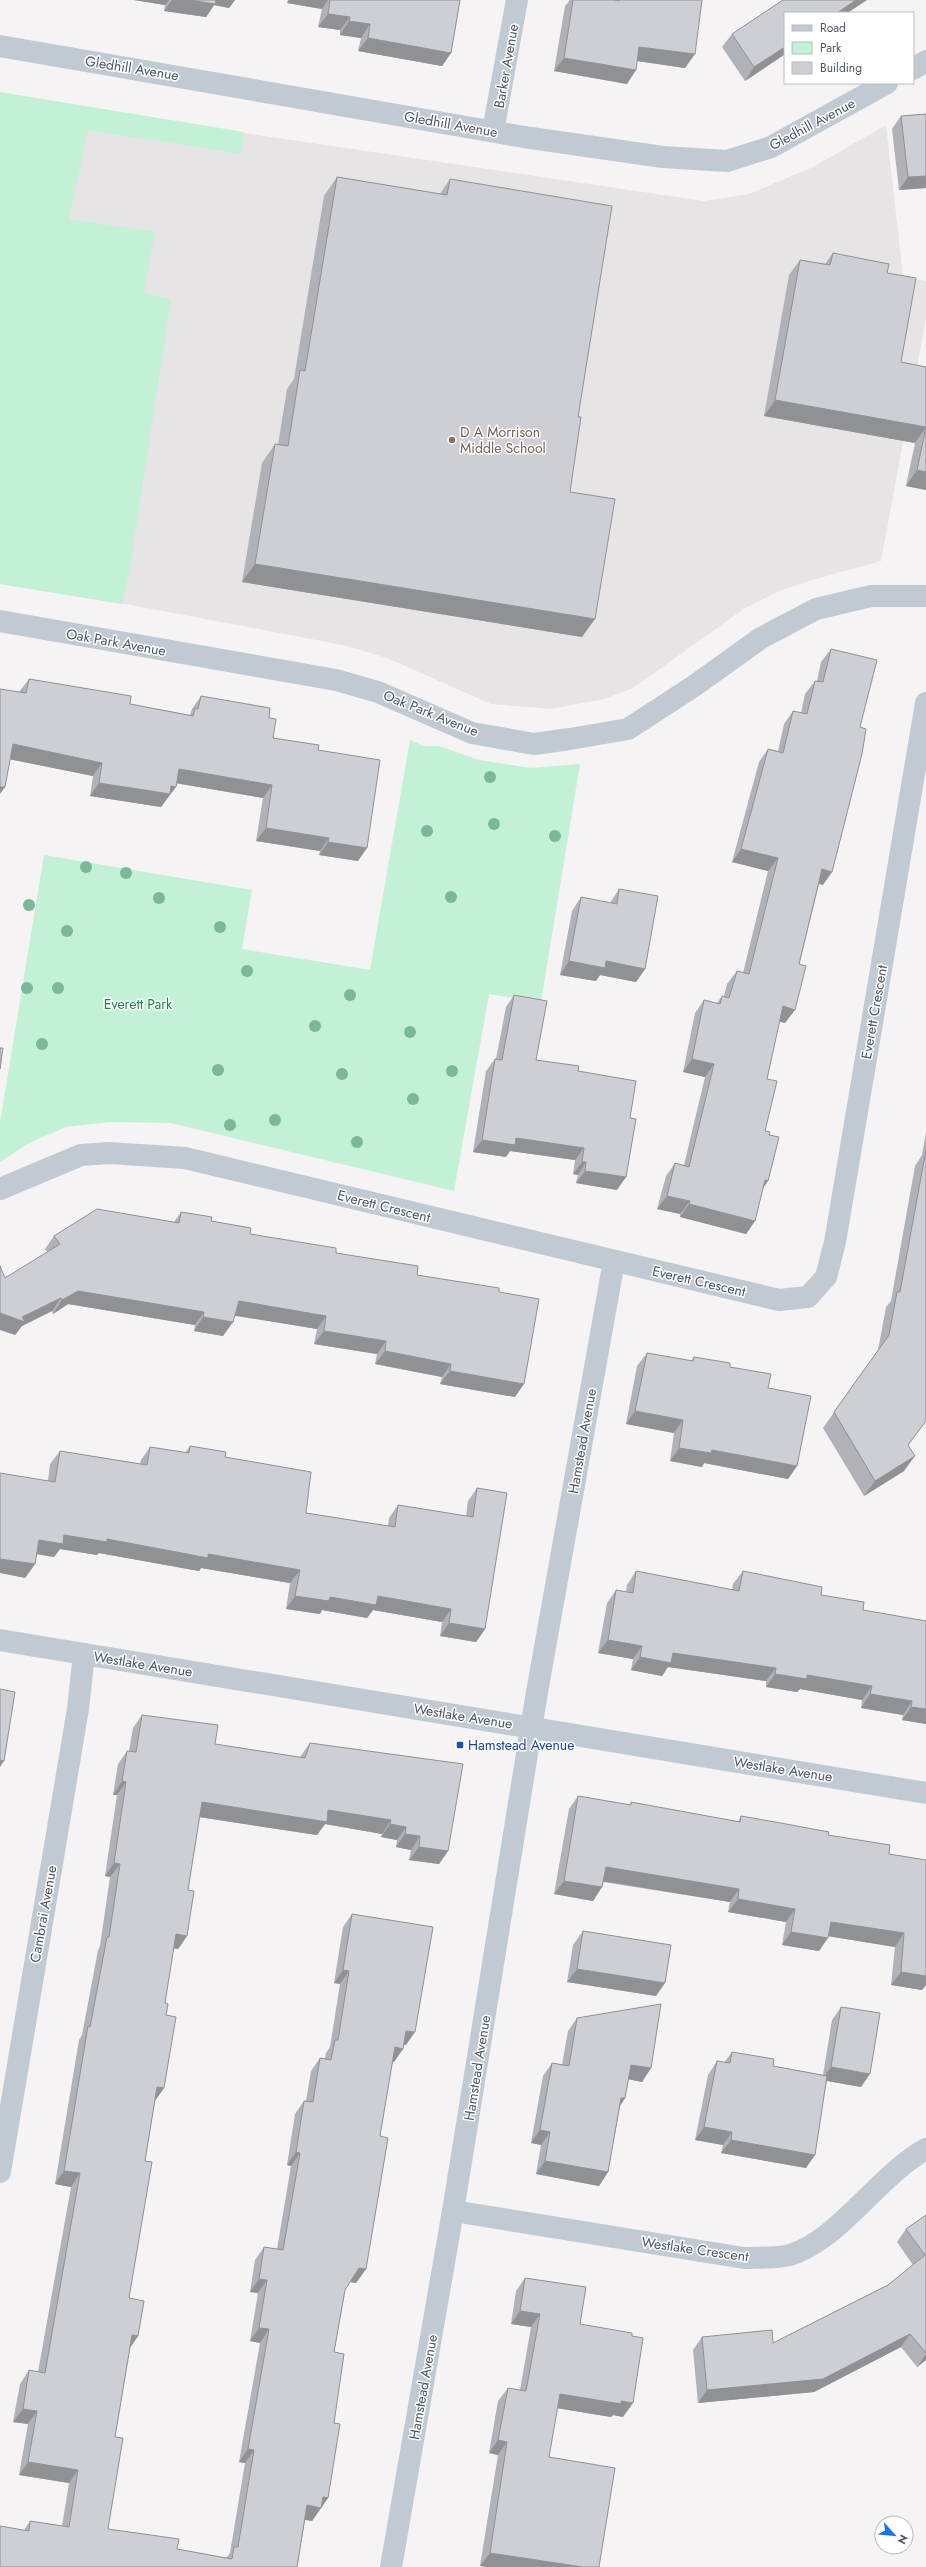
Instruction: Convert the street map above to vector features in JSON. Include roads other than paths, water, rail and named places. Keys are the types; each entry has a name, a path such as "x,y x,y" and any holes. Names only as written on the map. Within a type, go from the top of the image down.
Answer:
{"street":[{"name":"Barker Avenue","path":"493,132 517,0"},
{"name":"Gledhill Avenue","path":"0,46 493,132 663,157 727,161 772,147 885,84"},
{"path":"914,68 926,61"},
{"name":"Oak Park Avenue","path":"0,621 336,680 378,692 472,733 534,744 628,729 694,686 761,638 816,610 871,596 926,596"},
{"name":"Everett Crescent","path":"0,1189 81,1155 109,1153 185,1158 779,1300 808,1297 826,1277 836,1242 926,703"},
{"name":"Hamstead Avenue","path":"391,2567 453,2211 532,1728 614,1261"},
{"name":"Westlake Avenue","path":"0,1640 926,1793"},
{"name":"Cambrai Avenue","path":"0,2172 78,1709 84,1654"},
{"name":"Westlake Crescent","path":"453,2211 744,2258 790,2255 826,2236 887,2178 926,2149"}],"place":[{"name":"D A Morrison Middle School","path":"452,440"},
{"name":"Hamstead Avenue","path":"460,1745"}],"park label":[{"name":"Everett Park","path":"138,1004"}]}
